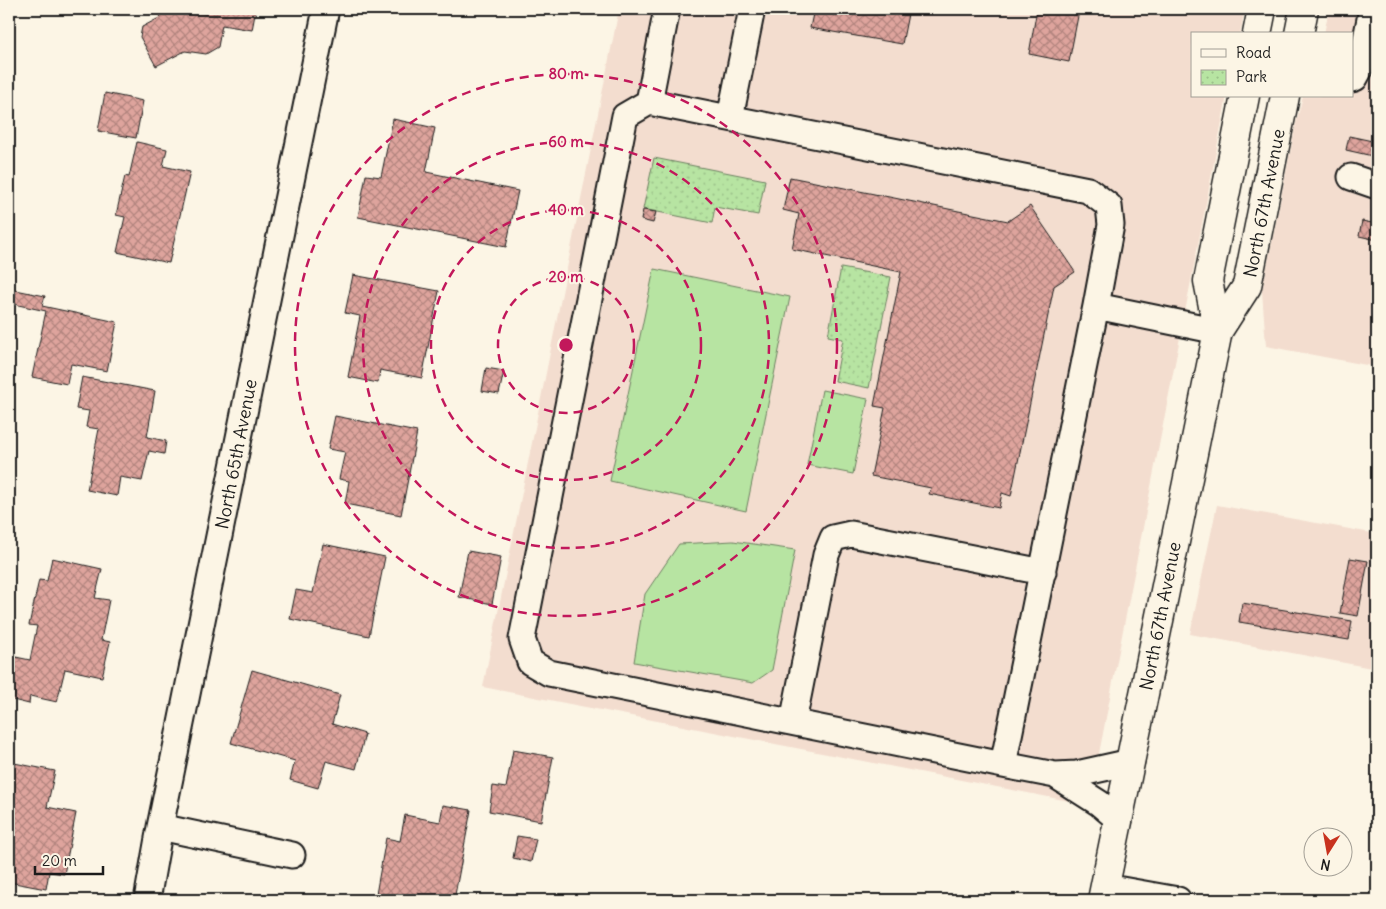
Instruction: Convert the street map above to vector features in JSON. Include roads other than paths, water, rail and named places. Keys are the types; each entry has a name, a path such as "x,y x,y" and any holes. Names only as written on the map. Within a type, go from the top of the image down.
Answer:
{"main road":[{"path":"1257,32 1262,9"},
{"path":"1299,32 1304,9"},
{"name":"North 67th Avenue","path":"1218,331 1208,281 1245,98"},
{"name":"North 67th Avenue","path":"1103,894 1218,331 1247,286 1286,98"}],"street":[{"name":"North 65th Avenue","path":"147,900 160,827 326,9"},
{"path":"649,102 667,9"},
{"path":"730,118 752,9"},
{"path":"1354,78 1360,69 1372,9"},
{"path":"1003,765 1096,306 1111,225 1109,206 1088,190 649,102 625,116 522,639 530,662 549,673 1003,765 1055,775 1077,774 1131,762"},
{"path":"1352,177 1377,186"},
{"path":"1096,306 1218,331"},
{"path":"793,722 826,555 833,538 850,534 1043,572"},
{"path":"1055,775 1099,803 1119,820"},
{"path":"160,827 292,855"},
{"path":"1103,894 1178,900"}]}
